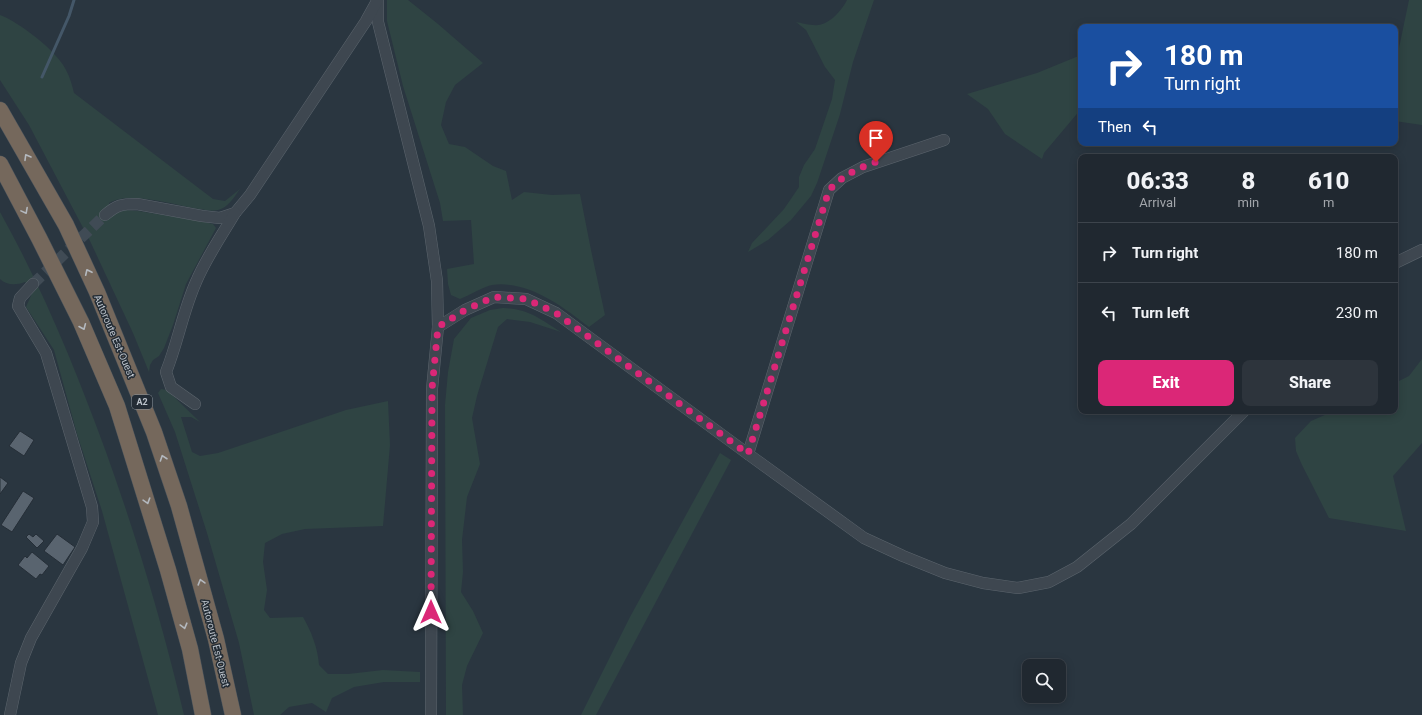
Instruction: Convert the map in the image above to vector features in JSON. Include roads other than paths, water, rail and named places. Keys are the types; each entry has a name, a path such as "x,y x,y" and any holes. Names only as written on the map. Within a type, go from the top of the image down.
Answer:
{"highway":[{"name":"Autoroute Est-Ouest","path":"0,110 66,225 96,292 154,432 182,514 216,639 233,715"},
{"name":"A2","path":"0,164 81,322 116,406 168,570 190,649 203,715"}],"street":[{"path":"195,404 171,387 166,372 173,353 184,312 196,281 235,213 250,195 276,157 366,21 378,0"},
{"path":"378,0 378,22 429,226 437,281 438,327 432,389 431,715"},
{"path":"748,454 829,190 842,178 863,167 944,140"},
{"path":"105,215 116,207 126,204 137,204 220,218 235,213"},
{"path":"1398,262 1422,250"},
{"path":"10,715 21,663 31,638 82,548 93,522 92,506 46,353 18,306 20,298 32,284"},
{"path":"438,327 465,310 494,297 526,299 556,313 864,538 903,556 946,573 984,583 1018,588 1048,582 1077,567 1131,524 1241,414"}],"waterway":[{"path":"42,77 69,16 74,0"}],"tunnel":[{"path":"33,284 105,215"}]}
